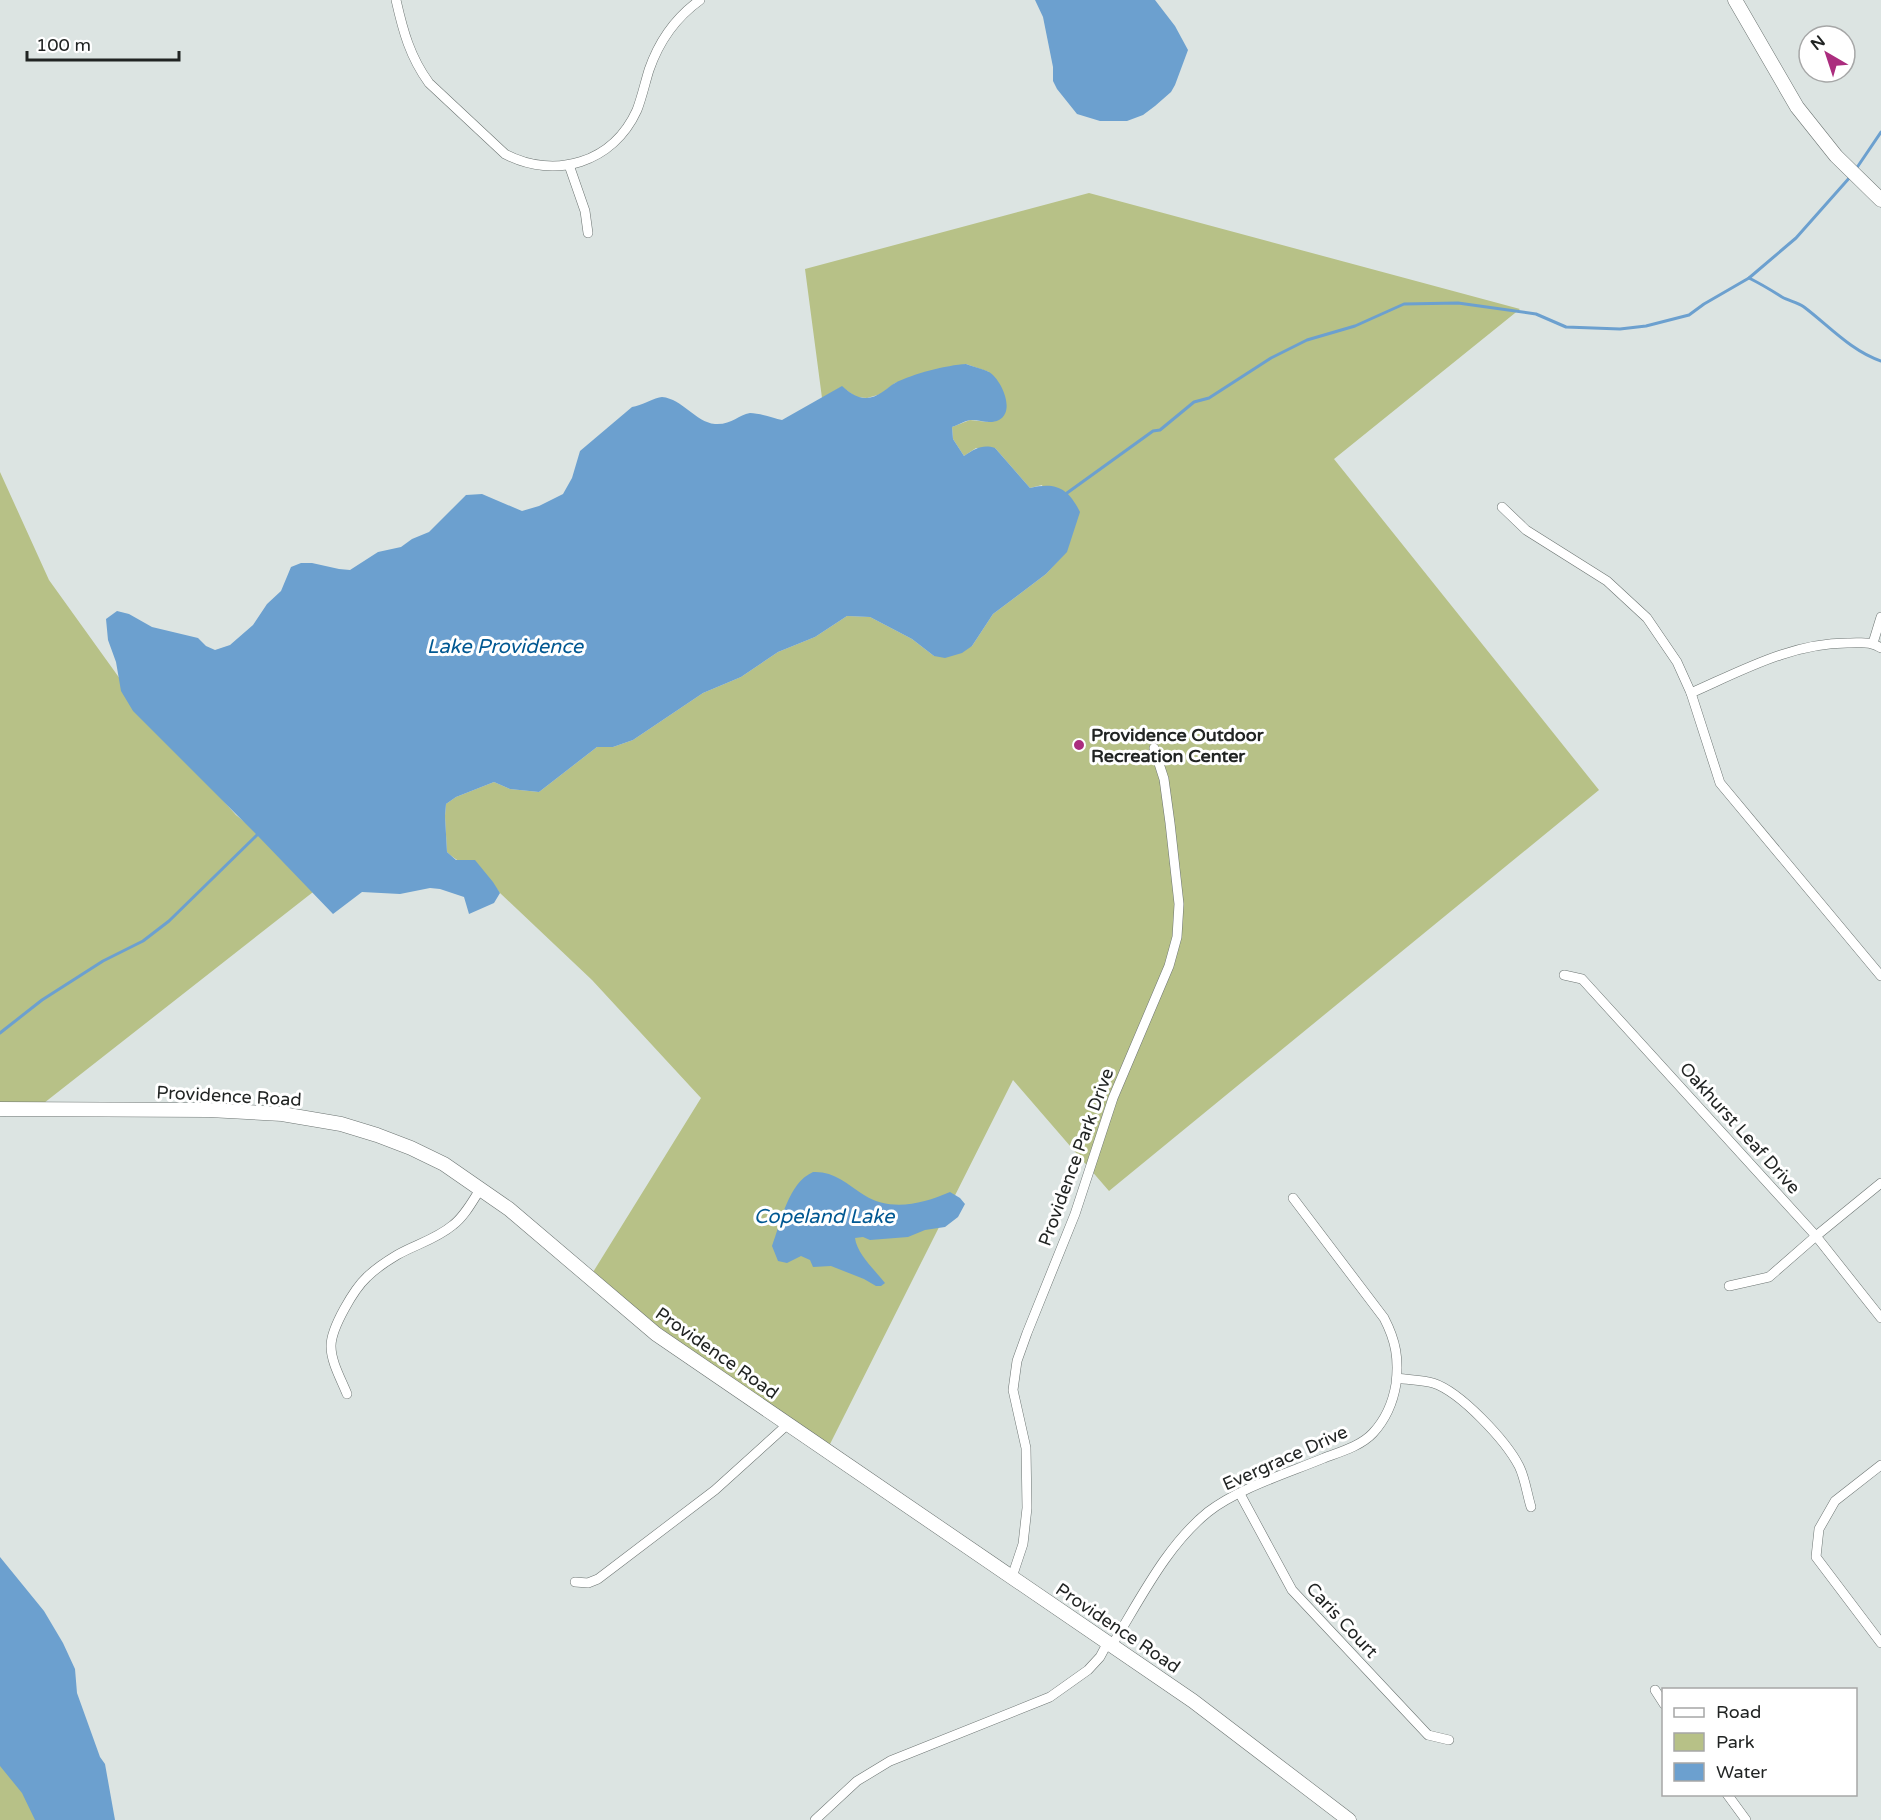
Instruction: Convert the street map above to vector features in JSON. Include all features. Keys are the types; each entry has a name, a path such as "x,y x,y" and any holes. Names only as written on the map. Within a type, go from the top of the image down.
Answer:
{"street":[{"path":"396,0 402,29 412,58 429,83 505,154 533,165 548,167 578,163 598,153 616,139 637,110 654,55 661,42 679,17 700,0"},
{"path":"1735,0 1797,107 1841,162 1881,200"},
{"path":"569,165 585,211 588,232"},
{"path":"1502,507 1526,530 1607,581 1647,618 1677,662 1691,693 1720,783 1881,975"},
{"path":"1691,693 1784,653 1830,643 1877,646 1881,616"},
{"name":"Providence Park Drive","path":"1012,1578 1023,1544 1027,1508 1026,1448 1013,1390 1017,1361 1075,1214 1113,1098 1170,966 1177,938 1179,904 1170,823 1164,779 1154,748"},
{"name":"Oakhurst Leaf Drive","path":"1564,975 1582,978 1816,1236 1881,1318"},
{"name":"Providence Road","path":"0,1109 209,1110 282,1114 311,1118 377,1135 444,1164 509,1209 657,1334 1201,1707 1349,1820"},
{"path":"1730,1286 1769,1277 1881,1183"},
{"path":"347,1394 332,1355 332,1335 360,1285 396,1256 428,1242 457,1222 481,1188"},
{"name":"Evergrace Drive","path":"815,1820 857,1781 890,1761 1050,1697 1088,1670 1100,1657 1181,1538 1209,1511 1240,1494 1352,1447 1372,1434 1384,1417 1394,1396 1399,1363 1392,1333 1384,1318 1293,1198"},
{"path":"1396,1378 1432,1383 1464,1401 1519,1466 1531,1507"},
{"path":"575,1582 588,1583 598,1580 715,1490 788,1424"},
{"path":"1881,1465 1835,1501 1819,1529 1816,1557 1881,1643"},
{"name":"Caris Court","path":"1240,1494 1292,1590 1428,1735 1449,1740"},
{"path":"1655,1690 1662,1701"},
{"path":"1728,1796 1746,1820"}],"green space":[{"path":"1089,193 1520,309 1334,459 1599,790 1109,1191 1013,1080 826,1452 590,1277 701,1098 592,980 489,880 447,852 446,804 456,797 494,782 510,789 539,792 597,747 613,747 633,740 703,693 741,677 778,652 815,637 847,616 870,617 912,639 934,656 972,646 993,614 1046,574 1066,552 1042,485 1030,488 995,448 976,448 964,456 953,439 952,427 970,420 988,422 989,372 966,364 895,383 881,394 867,398 856,397 842,387 822,398 805,269"},
{"path":"0,472 49,580 138,704 236,815 322,885 44,1103 0,1104"},
{"path":"0,1725 61,1820 0,1820"}],"water":[{"path":"1035,0 1155,0 1175,26 1188,50 1171,92 1143,115 1127,121 1100,121 1077,114 1053,81 1053,67 1043,17"},
{"name":"Lake Providence","path":"966,364 987,371 994,376 1005,395 1006,410 1004,416 999,420 988,422 970,420 952,427 953,439 964,456 982,447 995,448 1030,488 1047,486 1066,492 1080,512 1067,552 1046,574 993,614 972,646 962,653 945,658 934,656 912,639 870,617 847,616 815,637 778,652 741,677 703,693 633,740 613,747 597,747 539,792 510,789 494,782 456,797 446,804 447,852 456,860 475,860 500,893 494,903 469,914 464,897 430,888 400,894 362,892 333,914 133,711 121,691 116,662 108,640 106,619 117,611 129,614 152,627 198,638 206,646 215,650 230,645 253,625 267,604 281,591 291,567 301,563 312,563 350,570 378,552 401,547 412,539 429,532 466,495 482,494 522,511 539,506 563,494 572,478 580,451 632,407 662,397 676,402 701,419 715,424 726,423 750,413 782,420 842,386 856,396 870,398 911,376"},
{"name":"Copeland Lake","path":"813,1172 834,1176 864,1195 885,1203 896,1205 918,1203 950,1192 965,1204 958,1217 945,1227 925,1230 908,1237 870,1240 863,1237 855,1238 863,1256 885,1283 876,1286 831,1266 813,1267 810,1260 801,1256 787,1263 778,1261 772,1246 786,1204 797,1185"},
{"path":"0,1557 44,1611 75,1669 77,1693 100,1757 105,1764 115,1820 35,1820 22,1793 0,1766"}],"waterway":[{"path":"1856,169 1881,132"},
{"path":"1067,493 1153,431 1160,430 1194,402 1209,398 1271,358 1307,340 1355,326 1404,304 1458,303 1536,314 1566,327 1620,329 1646,326 1689,315 1749,278 1796,238 1851,176"},
{"path":"1749,278 1801,305 1850,344 1881,361"},
{"path":"0,1033 42,1000 103,961 143,941 169,921 257,835"}],"place":[{"name":"Providence Outdoor Recreation Center","path":"1079,745"}]}
